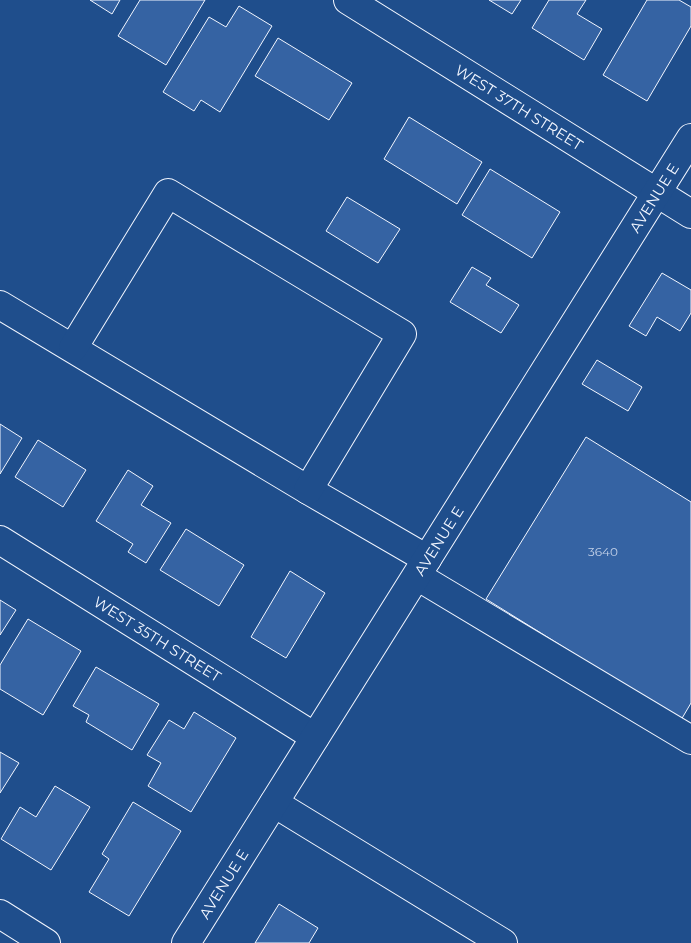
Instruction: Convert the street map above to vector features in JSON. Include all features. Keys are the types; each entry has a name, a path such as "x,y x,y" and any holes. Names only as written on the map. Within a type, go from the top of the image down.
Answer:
{"street":[{"name":"WEST 37TH STREET","path":"348,0 691,214"},
{"name":"AVENUE E","path":"186,943 691,138"},
{"path":"73,348 168,193 394,329 402,334 308,490"},
{"path":"0,305 308,490 422,567 691,740"},
{"name":"WEST 35TH STREET","path":"0,540 315,737"},
{"path":"274,803 502,943"},
{"path":"0,914 46,943"}],"building":[{"path":"90,0 120,0 112,14"},
{"path":"140,0 205,0 166,65 118,36"},
{"path":"489,0 521,0 512,14"},
{"path":"549,0 586,0 577,14 602,29 584,60 532,28"},
{"path":"647,0 679,0 691,7 691,26 647,101 603,75"},
{"path":"239,6 272,26 220,112 201,100 194,111 163,92 209,17 226,27"},
{"path":"278,38 352,83 329,120 255,76"},
{"path":"409,117 482,162 457,204 384,159"},
{"path":"490,169 560,212 532,258 462,215"},
{"path":"347,197 400,229 378,263 326,231"},
{"path":"472,267 491,278 486,285 519,305 501,333 450,302"},
{"path":"662,273 691,290 691,313 680,331 657,317 646,336 629,326"},
{"path":"597,360 642,387 628,411 582,384"},
{"path":"0,424 22,438 0,474"},
{"path":"586,437 691,502 691,703 681,720 486,599"},
{"path":"38,440 86,470 63,507 15,477"},
{"path":"128,470 153,486 141,505 171,523 146,563 128,552 133,544 96,521"},
{"path":"186,529 244,565 219,606 160,570"},
{"path":"290,571 325,593 286,658 251,637"},
{"path":"0,600 16,610 0,635"},
{"path":"28,619 81,651 43,715 0,689 0,665"},
{"path":"96,667 159,704 132,750 86,722 89,715 73,706"},
{"path":"194,712 236,738 191,812 148,786 161,763 147,755 169,720 184,729"},
{"path":"0,752 19,763 0,793"},
{"path":"55,786 90,807 51,870 1,839 20,807 36,817"},
{"path":"133,802 181,831 129,916 89,892 109,859 102,854"},
{"path":"279,904 318,928 309,943 255,943"}]}
